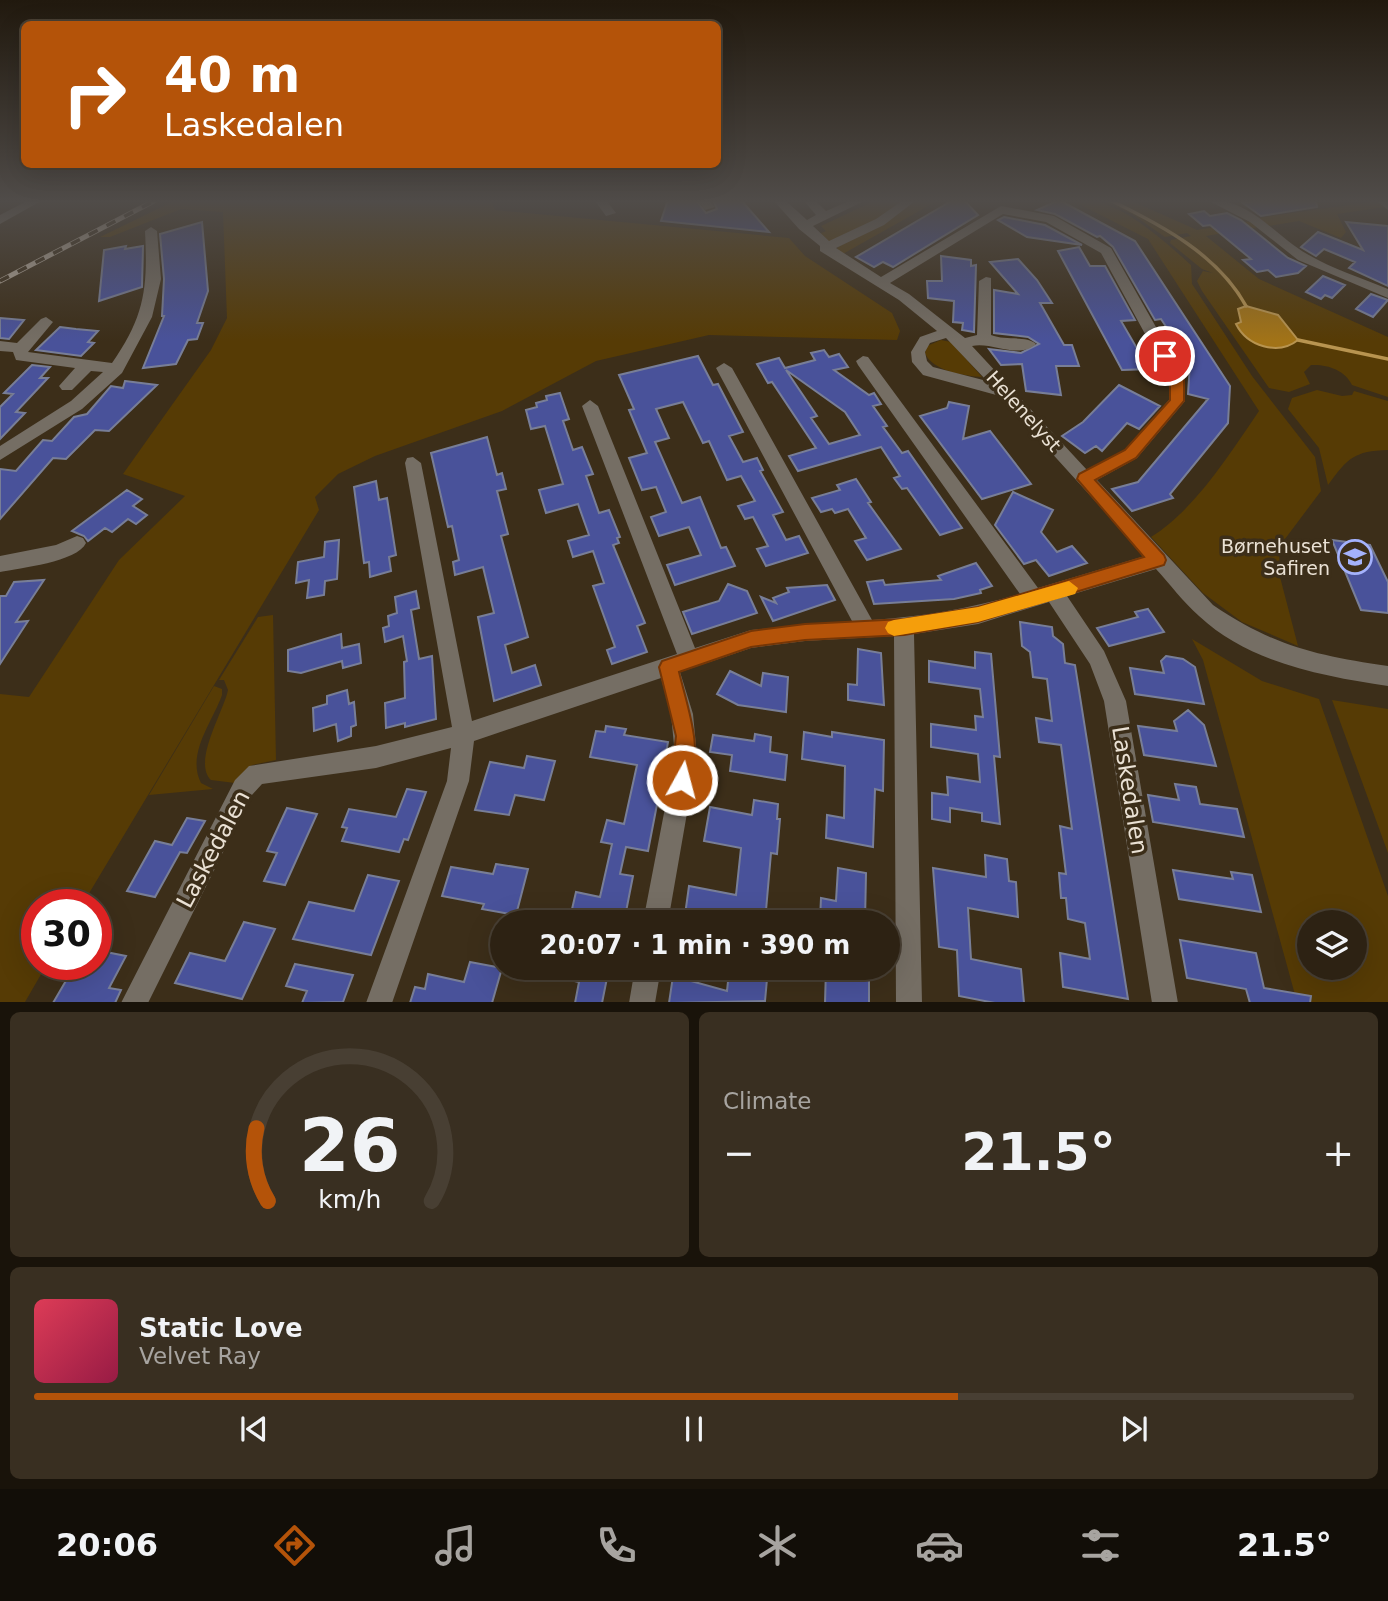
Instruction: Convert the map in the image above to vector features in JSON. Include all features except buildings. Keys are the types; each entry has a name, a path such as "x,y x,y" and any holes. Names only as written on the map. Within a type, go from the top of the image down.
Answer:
{"street":[{"path":"0,454 91,396 135,345 154,283 152,248"},
{"name":"Helenelyst","path":"825,248 881,284 962,344 1206,611 1254,642 1314,665 1388,676"},
{"path":"881,284 940,248"},
{"path":"1084,479 1131,454 1177,401 1177,378 1106,251 1100,248"},
{"path":"1291,248 1303,257 1388,294"},
{"path":"984,338 986,281"},
{"path":"20,348 46,322"},
{"path":"949,332 925,340 918,352 920,362 928,371 1007,392"},
{"name":"Helenelyst","path":"962,344 984,338 1002,345 1029,344"},
{"path":"0,346 20,348"},
{"path":"20,348 21,356 117,369"},
{"name":"Laskedalen","path":"863,361 1044,596 1096,651 1115,701 1165,1002"},
{"path":"67,386 87,365"},
{"path":"724,368 867,629"},
{"path":"590,406 679,663 686,757 658,910"},
{"path":"379,1002 458,781 464,734 413,463"},
{"path":"0,564 59,552 77,543"},
{"name":"Laskedalen","path":"135,1002 243,788 257,774 376,757 464,734 751,639 904,627 978,615 1158,560"},
{"path":"904,627 909,1002"},
{"path":"642,1002 647,980"}],"shaded area":[{"path":"224,248 798,248 805,256 892,313 900,331 897,340 709,335 596,361 502,411 375,456 338,474 315,497 319,510 92,889 21,889 21,980 38,980 25,1002 0,1002 0,694 29,697 119,560 185,496 123,474 211,350 227,318"},
{"path":"838,248 854,248 841,255 836,251"},
{"path":"1154,248 1172,248 1191,265 1192,284 1252,376 1315,457 1321,491 1279,547 1280,577 1298,646 1242,622 1203,593 1151,537 1167,526 1197,497 1259,411"},
{"path":"1176,248 1220,248 1259,279 1388,337 1388,397 1352,385 1340,372 1317,365 1311,365 1304,372 1310,384 1289,392 1269,388 1202,291 1197,281 1203,271 1213,273 1202,269"},
{"path":"1246,306 1278,315 1298,340 1290,345 1272,348 1255,343 1241,332 1236,324 1241,322 1238,309"},
{"path":"941,340 951,342 982,377 950,371 934,364 925,353 927,346"},
{"path":"1317,390 1342,396 1352,395 1354,391 1388,401 1388,450 1359,454 1341,468 1328,485 1319,448 1288,409 1292,398"},
{"path":"273,615 276,760 252,765 235,783 211,780 206,772 207,749 228,690 224,680 219,680 258,617"},
{"path":"1192,639 1262,681 1319,699 1388,896 1388,1002 1297,1002 1203,660"},
{"path":"214,686 222,689 222,695 202,738 197,761 201,783 213,789 149,795"},
{"path":"1332,700 1388,709 1388,853 1338,716"}],"waterway":[{"path":"1193,248 1220,272 1246,306"},
{"path":"1298,340 1388,359"}],"railway":[{"path":"0,281 64,248"}],"slow traffic":[{"path":"894,628 978,615 1069,588"}],"place":[{"name":"Børnehuset Safiren","path":"1355,557"}],"route":[{"path":"682,780 686,757 685,736 682,714 668,667 751,639 805,632 904,627 978,615 1158,560 1084,479 1131,454 1177,401 1177,378 1165,356"}]}
